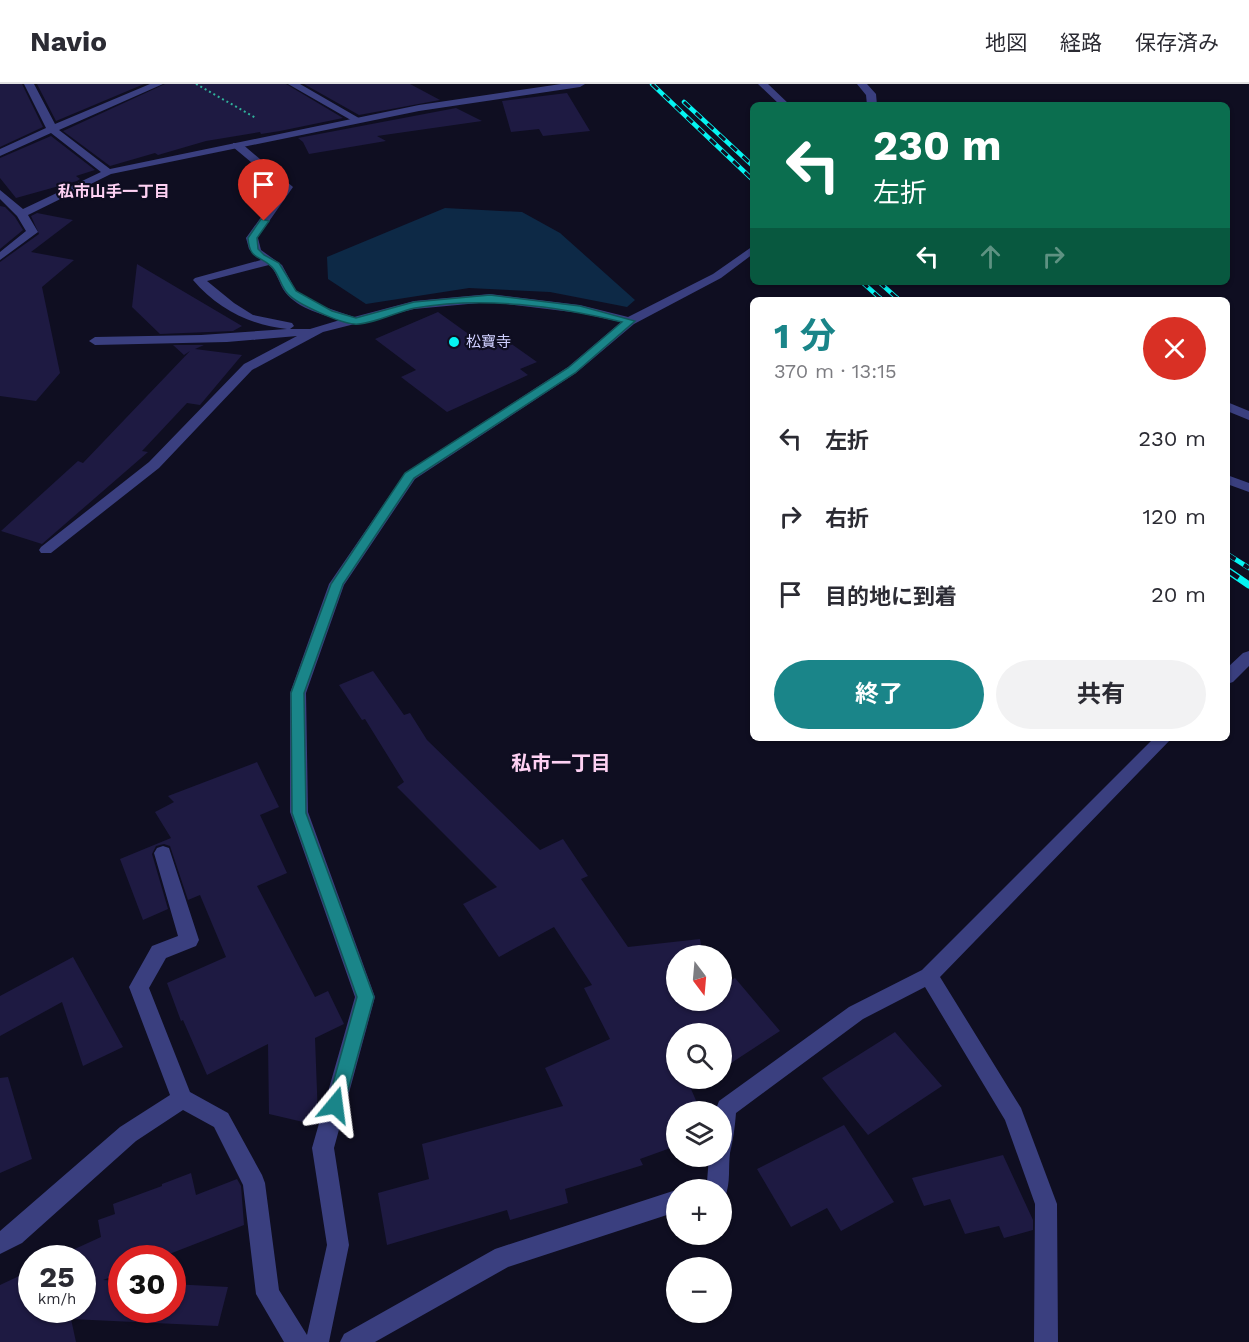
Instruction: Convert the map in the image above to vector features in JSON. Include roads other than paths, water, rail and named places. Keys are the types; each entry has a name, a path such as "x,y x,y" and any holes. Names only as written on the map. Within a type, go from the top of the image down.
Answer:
{"street":[{"path":"29,84 52,129 108,172"},
{"path":"0,153 158,84"},
{"path":"293,84 359,121"},
{"path":"22,214 108,172 483,97 580,84"},
{"path":"763,84 782,102"},
{"path":"862,84 870,94 871,102"},
{"path":"237,145 288,188 252,238 254,249 276,265 292,293 329,313 355,322"},
{"path":"0,193 22,214 32,232 0,257"},
{"path":"317,1342 338,1245 323,1148 365,997 299,813 298,693 337,584 410,476 572,370 630,321 717,276 750,251"},
{"path":"268,261 199,280 241,315 268,324 317,330"},
{"path":"95,341 256,337 317,330 414,305 490,298 580,309 630,321"},
{"path":"46,550 154,465 248,367 317,330"},
{"path":"1230,407 1249,416"},
{"path":"1230,480 1249,488"},
{"path":"1230,675 1249,657"},
{"path":"732,1104 856,1013 929,976 1161,741"},
{"path":"163,853 189,940 159,952 139,987 182,1099 221,1120 254,1183 268,1294 298,1342"},
{"path":"929,976 1014,1115 1046,1204 1046,1342"},
{"path":"0,1243 14,1235 128,1134 182,1099"},
{"path":"352,1342 503,1257 666,1205"}],"water":[{"path":"445,208 522,212 560,233 635,300 627,307 550,292 469,288 366,304 328,279 327,257"}],"railway":[{"path":"652,84 750,177"},
{"path":"684,102 750,163"},
{"path":"865,285 879,297"},
{"path":"882,285 896,297"},
{"path":"1230,556 1249,568"},
{"path":"1230,572 1249,585"}],"place":[{"name":"松寶寺","path":"454,342"}],"district":[{"name":"私市山手一丁目","path":"114,191"},
{"name":"私市一丁目","path":"561,763"}]}
